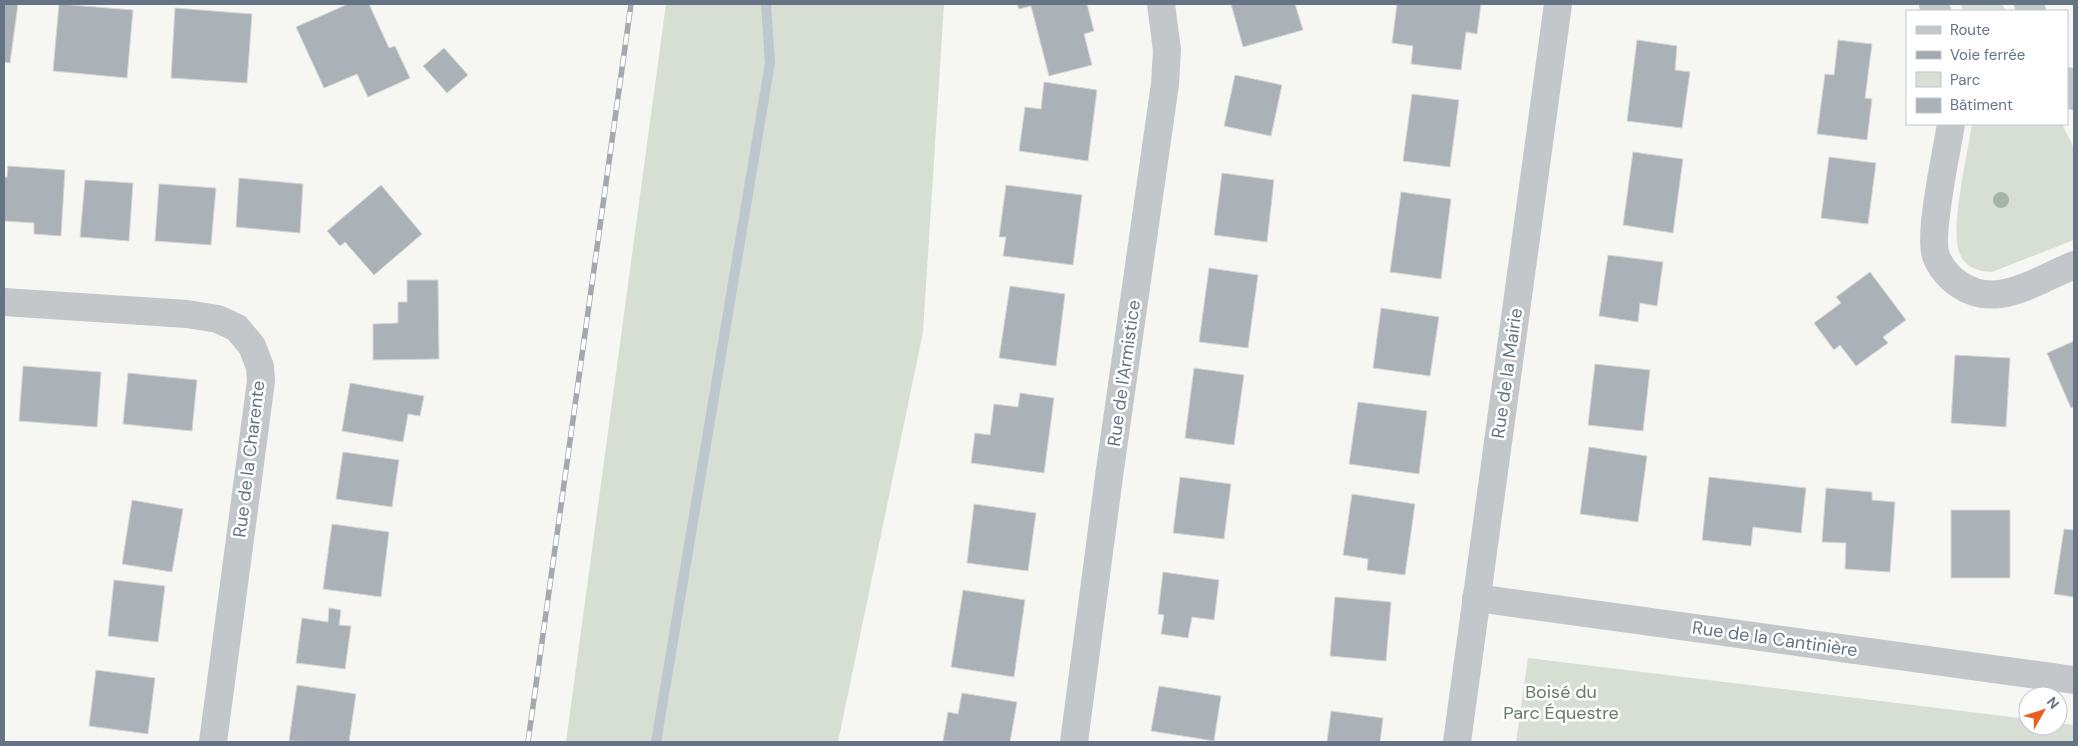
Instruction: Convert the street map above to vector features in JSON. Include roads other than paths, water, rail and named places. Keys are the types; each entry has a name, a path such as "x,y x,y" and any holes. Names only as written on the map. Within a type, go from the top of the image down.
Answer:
{"street":[{"name":"Rue de l'Armistice","path":"1074,742 1110,469 1165,84 1167,50 1161,4"},
{"name":"Rue de la Mairie","path":"1457,742 1558,4"},
{"path":"2068,83 2074,96"},
{"path":"1951,125 1935,223 1934,245 1936,256 1948,275 1957,283 1976,293 2000,294 2017,290 2074,265"},
{"name":"Rue de la Charente","path":"4,302 187,314 218,319 237,328 257,355 261,381 213,742"},
{"name":"Rue de la Cantinière","path":"1476,598 2074,680"}],"waterway":[{"path":"656,742 770,63 766,4"}],"railway":[{"path":"528,742 631,4"}],"park label":[{"name":"Boisé du Parc Équestre","path":"1561,702"}]}
